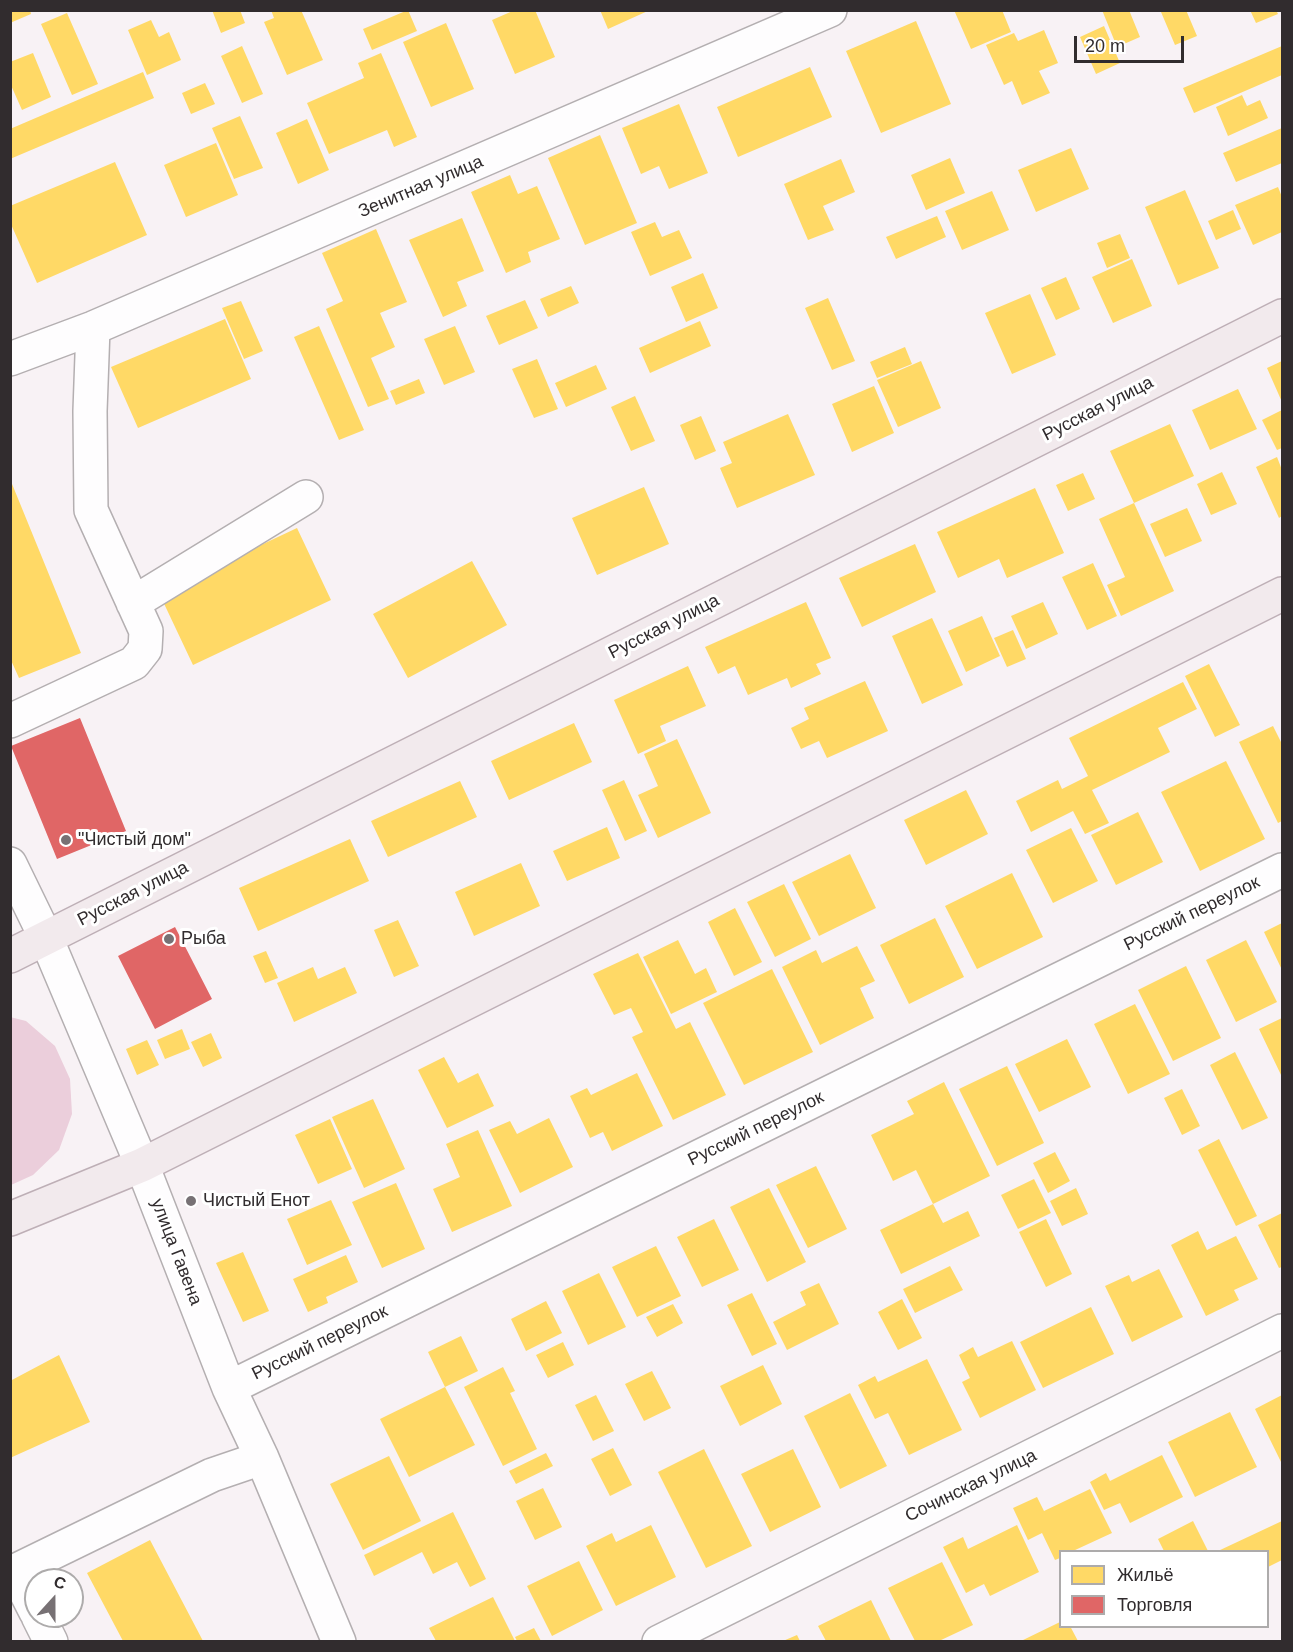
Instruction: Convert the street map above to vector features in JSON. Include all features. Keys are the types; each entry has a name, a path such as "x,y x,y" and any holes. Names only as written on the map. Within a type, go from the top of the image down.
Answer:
{"main road":[{"name":"Русская улица","path":"10,956 1282,316"},
{"path":"10,1219 142,1165 1282,594"}],"street":[{"name":"Зенитная улица","path":"10,359 93,328 830,10"},
{"path":"10,721 134,663 145,649 146,631 91,510 90,411 93,328"},
{"path":"133,603 306,497"},
{"name":"улица Гавена","path":"10,864 46,938 142,1165 229,1388 262,1458 339,1641"},
{"name":"Русский переулок","path":"229,1388 1282,870"},
{"name":"Сочинская улица","path":"659,1641 1282,1332"},
{"path":"24,1591 13,1572 212,1475 262,1458"}],"shaded area":[{"path":"10,1017 26,1021 55,1046 70,1079 72,1114 59,1150 33,1175 11,1185"}],"building: Жильё":[{"path":"10,10 30,10 31,14 10,23"},
{"path":"212,10 240,10 245,23 221,33"},
{"path":"271,10 301,10 323,60 287,75 264,22 274,18"},
{"path":"408,10 417,31 372,50 363,29"},
{"path":"515,10 535,10 555,57 515,74 492,20"},
{"path":"600,10 650,10 608,29"},
{"path":"954,10 1002,10 1011,32 971,49"},
{"path":"1102,10 1129,10 1140,37 1117,47"},
{"path":"1186,10 1197,36 1175,45 1161,12"},
{"path":"1250,10 1276,10 1278,14 1256,23"},
{"path":"67,13 98,84 72,95 41,24"},
{"path":"151,20 159,37 169,32 181,60 147,75 128,30"},
{"path":"916,21 951,104 881,133 846,51"},
{"path":"446,23 474,89 431,107 403,42"},
{"path":"1104,26 1120,63 1096,74 1080,37"},
{"path":"1044,30 1058,63 1039,71 1050,93 1022,105 1012,81 1004,85 986,45 1014,33 1018,41"},
{"path":"242,46 263,94 242,103 221,56"},
{"path":"1282,46 1282,75 1194,113 1183,88"},
{"path":"33,53 51,97 22,110 10,83 10,62"},
{"path":"381,53 417,137 394,147 387,130 329,154 307,103 364,78 358,63"},
{"path":"810,67 832,117 738,157 717,107"},
{"path":"143,72 154,98 10,159 10,129"},
{"path":"205,83 215,104 191,114 182,93"},
{"path":"1242,95 1247,106 1260,100 1268,118 1228,136 1216,107"},
{"path":"679,104 708,173 669,189 659,166 641,174 622,128"},
{"path":"240,116 263,168 234,179 212,128"},
{"path":"307,119 329,170 298,184 276,133"},
{"path":"1282,128 1282,163 1236,182 1223,153"},
{"path":"600,135 637,223 585,245 548,158"},
{"path":"216,143 238,195 186,217 164,165"},
{"path":"1071,148 1089,189 1036,212 1018,170"},
{"path":"950,158 965,193 926,210 911,175"},
{"path":"841,159 855,192 823,206 834,230 808,240 784,184"},
{"path":"115,162 147,235 37,283 10,222 10,206"},
{"path":"510,175 518,194 537,186 560,239 528,252 531,262 506,273 471,192"},
{"path":"1278,187 1282,197 1282,232 1253,245 1235,205"},
{"path":"1185,190 1219,268 1178,285 1145,207"},
{"path":"992,191 1009,230 962,250 945,211"},
{"path":"1233,210 1241,229 1216,240 1208,221"},
{"path":"937,216 946,237 896,259 886,237"},
{"path":"462,218 484,271 457,282 467,306 443,317 409,240"},
{"path":"655,222 662,237 679,230 692,258 650,276 631,232"},
{"path":"376,229 407,302 380,313 395,347 371,358 389,399 368,407 326,309 343,301 322,253"},
{"path":"1120,234 1130,258 1107,268 1097,243"},
{"path":"1132,259 1152,306 1113,323 1092,277"},
{"path":"703,273 718,308 686,322 671,287"},
{"path":"1066,277 1080,309 1056,320 1041,288"},
{"path":"571,286 579,303 548,317 540,299"},
{"path":"1030,294 1056,355 1012,374 985,313"},
{"path":"828,298 855,361 832,370 805,308"},
{"path":"525,300 538,328 499,345 486,316"},
{"path":"241,301 263,351 244,359 222,308"},
{"path":"225,319 251,379 138,428 111,367"},
{"path":"700,321 711,346 650,373 639,348"},
{"path":"319,326 364,430 339,440 294,337"},
{"path":"455,326 475,372 444,385 424,339"},
{"path":"905,347 912,364 877,378 870,362"},
{"path":"537,359 558,409 534,418 512,369"},
{"path":"921,361 941,408 898,427 877,380"},
{"path":"1282,361 1282,402 1267,368"},
{"path":"596,365 607,389 566,407 555,383"},
{"path":"419,379 425,393 396,405 390,391"},
{"path":"874,386 894,433 852,452 832,404"},
{"path":"1238,389 1257,429 1210,450 1192,410"},
{"path":"635,396 655,441 631,451 611,407"},
{"path":"1282,410 1282,448 1277,450 1262,420"},
{"path":"788,414 815,475 737,508 720,468 732,463 723,442"},
{"path":"701,416 716,451 695,460 680,425"},
{"path":"1170,424 1194,476 1134,503 1110,451"},
{"path":"1277,457 1282,470 1282,516 1279,518 1256,467"},
{"path":"1222,472 1237,504 1211,515 1197,484"},
{"path":"1083,473 1095,499 1068,511 1056,485"},
{"path":"10,479 81,653 19,678 10,658"},
{"path":"644,487 669,544 597,575 572,518"},
{"path":"1035,488 1064,553 1007,578 999,559 958,578 937,532"},
{"path":"1134,503 1174,591 1121,616 1107,585 1125,577 1099,519"},
{"path":"1187,508 1202,541 1165,557 1150,524"},
{"path":"297,528 331,600 193,665 159,593"},
{"path":"915,544 936,592 862,627 839,578"},
{"path":"472,561 507,625 408,678 373,614"},
{"path":"1093,563 1117,616 1087,630 1062,577"},
{"path":"806,602 831,658 816,664 821,674 791,688 787,678 748,695 735,666 718,674 705,647"},
{"path":"1043,602 1058,634 1026,649 1011,616"},
{"path":"982,616 1000,656 966,672 948,631"},
{"path":"932,618 963,685 922,704 892,636"},
{"path":"1013,630 1026,659 1007,667 994,638"},
{"path":"1209,664 1240,725 1215,737 1185,676"},
{"path":"688,666 706,706 660,726 666,741 638,754 614,700"},
{"path":"865,681 888,731 827,758 819,741 801,749 791,728 809,719 804,708"},
{"path":"1183,682 1197,709 1158,728 1170,752 1092,790 1109,823 1085,834 1073,811 1031,832 1016,801 1058,780 1062,789 1088,776 1069,738"},
{"path":"574,723 592,762 509,800 491,761"},
{"path":"1273,726 1282,744 1282,821 1278,823 1239,742"},
{"path":"677,739 711,813 658,838 638,795 658,786 644,754"},
{"path":"1226,761 1265,839 1200,871 1161,792"},
{"path":"624,780 647,831 625,841 602,790"},
{"path":"460,781 477,817 388,857 371,821"},
{"path":"966,790 988,834 926,865 904,820"},
{"path":"1138,812 1163,862 1116,885 1091,835"},
{"path":"607,827 620,858 567,881 553,851"},
{"path":"1071,828 1098,881 1053,903 1026,850"},
{"path":"350,839 369,881 258,931 239,888"},
{"path":"850,854 876,908 819,936 792,882"},
{"path":"521,863 540,906 474,936 455,892"},
{"path":"1012,873 1043,937 977,969 945,906"},
{"path":"784,884 811,939 775,957 747,902"},
{"path":"735,908 762,962 734,976 708,922"},
{"path":"935,918 964,977 909,1004 880,945"},
{"path":"398,920 419,966 394,977 374,930"},
{"path":"1282,923 1282,970 1264,932"},
{"path":"678,940 695,974 706,968 717,992 671,1014 643,957"},
{"path":"1246,940 1277,1002 1236,1022 1206,960"},
{"path":"857,946 875,981 860,988 874,1018 820,1045 782,967 816,950 822,963"},
{"path":"266,951 278,978 265,983 253,956"},
{"path":"638,953 676,1029 690,1022 726,1095 673,1120 632,1037 643,1032 631,1008 614,1015 593,974"},
{"path":"1186,966 1221,1038 1173,1061 1138,990"},
{"path":"313,967 318,979 345,967 357,993 294,1022 277,983"},
{"path":"772,969 813,1052 744,1085 703,1003"},
{"path":"1135,1004 1170,1074 1128,1094 1094,1024"},
{"path":"1282,1018 1282,1077 1259,1029"},
{"path":"182,1029 190,1049 165,1059 157,1040"},
{"path":"211,1033 222,1058 203,1067 191,1042"},
{"path":"1067,1039 1091,1087 1039,1112 1015,1064"},
{"path":"147,1040 159,1065 137,1075 126,1049"},
{"path":"1235,1052 1268,1118 1242,1130 1210,1065"},
{"path":"444,1057 458,1083 478,1073 494,1106 447,1128 418,1070"},
{"path":"1007,1066 1044,1143 997,1166 959,1089"},
{"path":"637,1073 663,1126 612,1151 603,1132 590,1138 570,1096 587,1088 591,1095"},
{"path":"944,1082 990,1176 933,1204 916,1170 893,1181 871,1135 914,1114 907,1101"},
{"path":"1182,1089 1200,1126 1182,1135 1164,1098"},
{"path":"373,1099 405,1169 364,1188 332,1117"},
{"path":"549,1118 573,1167 520,1193 489,1130 510,1121 517,1134"},
{"path":"330,1119 352,1169 318,1184 295,1135"},
{"path":"478,1130 512,1206 452,1232 433,1189 460,1177 446,1144"},
{"path":"1219,1139 1257,1216 1236,1226 1198,1150"},
{"path":"1055,1152 1070,1181 1048,1193 1033,1163"},
{"path":"816,1166 847,1229 808,1248 776,1185"},
{"path":"1034,1179 1051,1213 1018,1229 1001,1195"},
{"path":"396,1183 425,1249 382,1268 352,1202"},
{"path":"769,1188 806,1262 767,1282 730,1207"},
{"path":"1076,1188 1088,1214 1062,1226 1050,1201"},
{"path":"331,1200 352,1245 307,1265 287,1219"},
{"path":"933,1204 943,1223 968,1211 980,1236 901,1274 880,1230"},
{"path":"1282,1213 1282,1267 1279,1268 1258,1225"},
{"path":"714,1219 739,1270 702,1287 677,1237"},
{"path":"1046,1219 1072,1274 1046,1287 1019,1232"},
{"path":"1198,1231 1207,1250 1236,1236 1258,1279 1234,1290 1239,1300 1206,1316 1171,1245"},
{"path":"656,1246 681,1296 637,1317 612,1267"},
{"path":"243,1252 269,1311 243,1322 216,1263"},
{"path":"346,1255 358,1282 326,1297 328,1303 308,1312 293,1279"},
{"path":"950,1266 963,1290 915,1313 903,1289"},
{"path":"1159,1269 1183,1317 1132,1342 1105,1286 1129,1275 1132,1282"},
{"path":"599,1273 626,1327 588,1345 562,1291"},
{"path":"819,1283 839,1324 787,1350 773,1322 806,1305 800,1292"},
{"path":"752,1293 777,1344 752,1356 727,1305"},
{"path":"902,1299 922,1338 898,1350 878,1312"},
{"path":"546,1301 562,1333 526,1351 511,1319"},
{"path":"673,1304 683,1323 657,1337 646,1317"},
{"path":"1091,1307 1114,1354 1043,1388 1020,1342"},
{"path":"461,1336 478,1371 445,1387 428,1352"},
{"path":"1012,1341 1036,1390 980,1418 962,1382 970,1378 959,1355 973,1347 978,1357"},
{"path":"563,1342 574,1365 548,1378 536,1355"},
{"path":"59,1355 90,1422 10,1458 10,1381"},
{"path":"927,1359 962,1430 909,1455 888,1413 875,1419 858,1385 875,1376 878,1382"},
{"path":"763,1365 782,1404 740,1426 720,1386"},
{"path":"503,1367 515,1391 510,1393 537,1449 503,1466 464,1387"},
{"path":"652,1371 671,1408 644,1421 625,1384"},
{"path":"445,1387 475,1445 409,1477 380,1419"},
{"path":"850,1393 887,1466 840,1489 804,1416"},
{"path":"596,1395 614,1431 593,1441 575,1405"},
{"path":"1282,1395 1282,1464 1255,1409"},
{"path":"1230,1412 1257,1467 1195,1497 1168,1442"},
{"path":"613,1448 632,1485 610,1496 591,1459"},
{"path":"704,1449 752,1546 706,1568 658,1472"},
{"path":"793,1449 821,1507 770,1532 741,1474"},
{"path":"546,1453 553,1466 516,1484 509,1471"},
{"path":"1162,1455 1183,1497 1130,1523 1120,1503 1104,1510 1090,1482 1106,1473 1110,1481"},
{"path":"389,1456 421,1521 363,1550 330,1484"},
{"path":"543,1488 562,1527 535,1540 516,1501"},
{"path":"1090,1489 1112,1533 1075,1550 1059,1550 1059,1558 1055,1560 1042,1533 1028,1540 1013,1508 1037,1497 1044,1511"},
{"path":"453,1512 486,1579 470,1587 457,1562 433,1574 422,1552 374,1576 364,1555"},
{"path":"1193,1521 1208,1550 1164,1550 1158,1539"},
{"path":"1282,1521 1282,1560 1269,1566 1269,1550 1220,1550"},
{"path":"651,1525 676,1577 616,1606 586,1546 612,1533 616,1542"},
{"path":"1017,1525 1039,1572 990,1596 984,1584 966,1593 943,1547 963,1537 968,1549"},
{"path":"150,1540 203,1641 123,1641 87,1573"},
{"path":"579,1561 603,1610 552,1636 527,1586"},
{"path":"942,1562 973,1625 939,1641 915,1641 888,1588"},
{"path":"493,1597 515,1641 436,1641 429,1628"},
{"path":"871,1600 891,1641 826,1641 818,1626"},
{"path":"1059,1622 1059,1628 1071,1628 1078,1641 1021,1641"},
{"path":"534,1628 541,1641 517,1641 515,1637"},
{"path":"797,1635 800,1641 783,1641"}],"building: Торговля":[{"path":"80,718 126,831 57,859 11,746"},
{"path":"175,927 212,999 155,1029 118,956"}],"place":[{"name":"\"Чистый дом\"","path":"66,840"},
{"name":"Рыба","path":"169,939"},
{"name":"Чистый Енот","path":"191,1201"}]}
